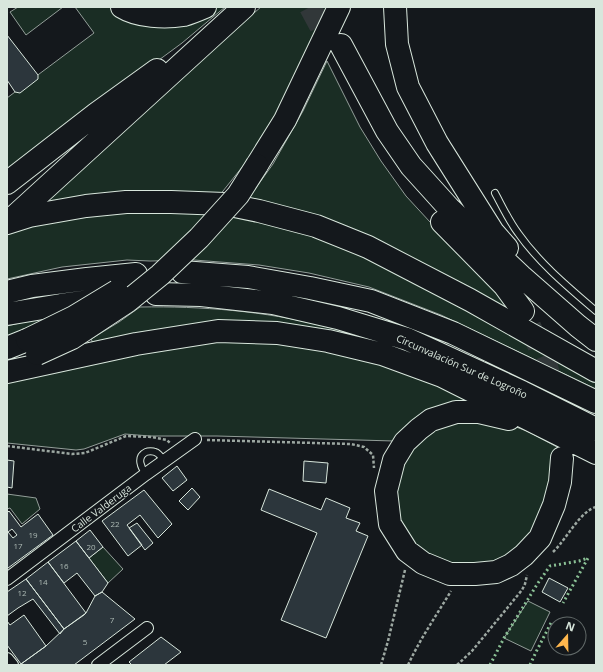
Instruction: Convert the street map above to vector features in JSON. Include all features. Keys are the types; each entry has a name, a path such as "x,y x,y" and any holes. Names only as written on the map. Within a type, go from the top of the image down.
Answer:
{"highway":[{"path":"122,7 128,11 153,16 184,15 204,7"},
{"path":"7,183 96,114 244,7"},
{"path":"7,223 244,7"},
{"path":"7,348 32,347 72,338 128,301 160,276 199,238 238,195 285,120 339,7"},
{"path":"394,7 397,44 408,87 437,143 493,232 578,326"},
{"path":"523,311 504,285 435,215 400,174 376,139 364,117 339,52 387,131 411,166 449,208 521,276 596,340"},
{"path":"7,223 29,216 86,206 126,202 225,204 259,211 316,226 375,250 470,300 596,371"},
{"path":"182,272 248,277 371,301 453,333 596,402"},
{"path":"7,292 32,286 136,274"},
{"name":"Circunvalación Sur de Logroño","path":"156,294 201,295 273,303 352,322 407,339 522,392 596,429"},
{"path":"7,314 97,300"},
{"path":"7,372 136,344 218,331 276,333 328,341 382,354 442,376 596,453"},
{"path":"7,364 32,347"},
{"path":"562,458 560,482 554,504 540,538 524,555 510,565 496,572 450,574 424,563 408,551 390,524 386,491 394,460 405,442 432,420 456,412 479,412 510,420 596,458"}],"street":[{"name":"Calle Valderuga","path":"7,579 178,450 196,439"},
{"path":"98,665 112,661 147,628"},
{"path":"7,659 12,665"}],"lane":[{"path":"494,193 517,232 537,256 569,288 596,311"},
{"path":"146,474 141,468 140,460 142,454 147,451 155,451 164,461"}],"path":[{"path":"7,446 72,454 85,453 126,436 152,437 167,440 178,450"},
{"path":"381,665 406,568"},
{"path":"457,665 472,651 522,590 527,574"},
{"path":"408,665 425,632 453,587"}],"green space":[{"path":"18,7 63,7 26,35 10,12"},
{"path":"75,7 225,7 182,43 7,172 7,98 94,33"},
{"path":"261,7 329,7 287,95 247,161 219,196 35,209 186,71"},
{"path":"327,61 360,127 381,161 406,196 442,235 475,267 515,314 247,200 273,164 303,111"},
{"path":"169,206 236,212 359,249 596,377 596,389 441,315 369,287 309,273 259,265 194,260 127,260 62,267 7,279 7,234 53,219"},
{"path":"140,307 186,307 256,313 301,321 348,332 370,342 339,334 94,345 91,339"},
{"path":"66,315 7,340 7,326 36,319"},
{"path":"246,337 351,351 478,400 394,441 217,436 150,436 125,434 84,449 76,450 7,443 7,379 111,356"},
{"path":"451,420 505,423 527,431 557,447 553,475 531,539 499,562 457,567 429,556 414,544 400,519 395,502 399,468 414,442"},
{"path":"7,494 36,498 40,509 22,524 10,508 7,509"},
{"path":"103,547 123,569 108,583 89,558"},
{"path":"528,601 550,612 531,651 504,638"}],"building":[{"path":"7,35 38,75 38,79 20,93 15,92 7,80"},
{"path":"7,460 14,461 12,488 7,487"},
{"path":"304,461 328,463 326,483 303,481"},
{"path":"177,466 187,480 173,491 162,478"},
{"path":"192,488 200,497 188,510 179,501"},
{"path":"269,489 321,510 326,498 350,508 346,518 360,523 356,531 368,536 326,638 281,620 317,533 261,510"},
{"path":"144,490 172,524 158,538 140,515 127,525 142,545 128,556 102,521"},
{"path":"9,511 21,527 38,514 53,535 8,568 7,567 7,513","holes":["12,529 17,535 13,538 8,532"]},
{"path":"137,523 153,543 145,550 129,528"},
{"path":"90,530 103,547 89,558 76,541"},
{"path":"76,541 108,583 102,592 95,596 77,573 64,583 48,562"},
{"path":"48,562 86,613 64,629 26,579"},
{"path":"549,578 568,588 560,602 542,592"},
{"path":"26,579 64,629 60,634 33,599 7,616 7,592"},
{"path":"102,592 135,619 74,665 21,664 46,646 64,629 84,615 95,596"},
{"path":"24,615 46,646 21,664 7,645 7,621 10,625"},
{"path":"161,637 181,652 164,665 132,665 129,662"}],"tunnel":[{"path":"310,7 333,50"},
{"path":"530,326 547,366 555,402 558,425"}],"hedge":[{"path":"490,665 504,638 550,566 588,558 563,603"},
{"path":"530,665 547,631"}]}
